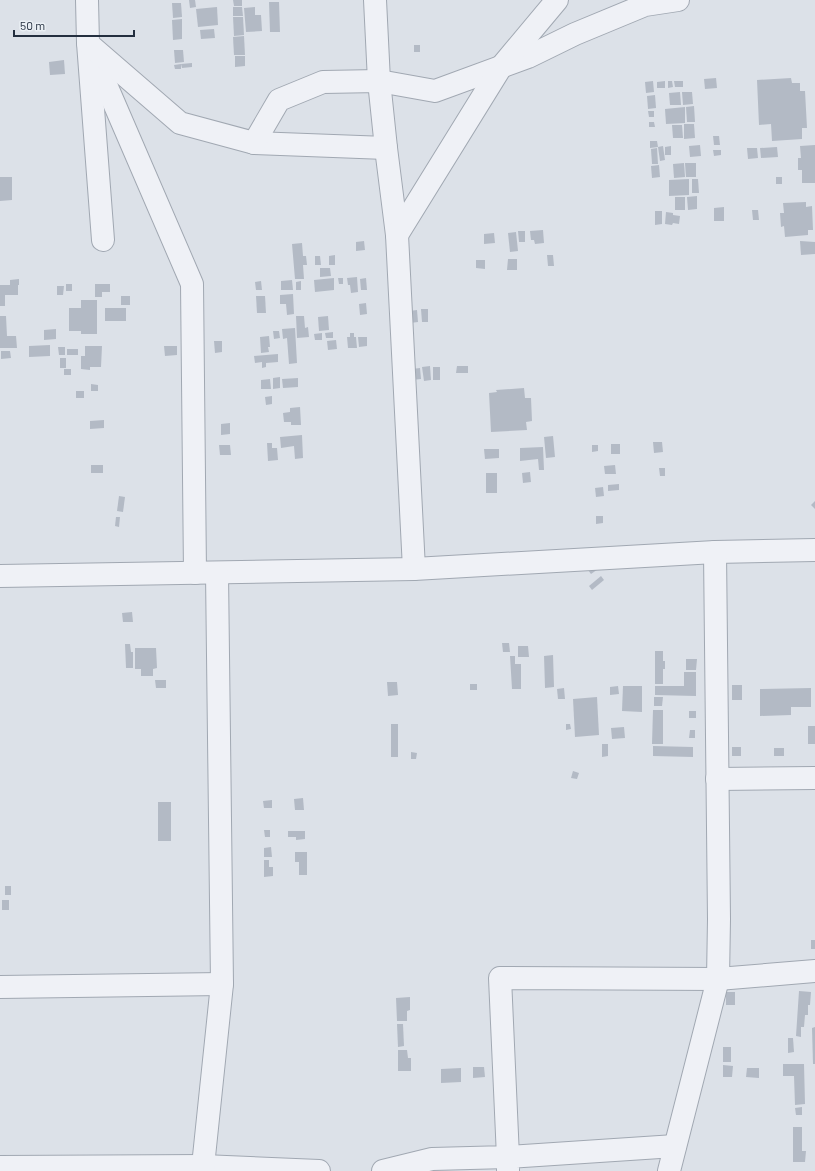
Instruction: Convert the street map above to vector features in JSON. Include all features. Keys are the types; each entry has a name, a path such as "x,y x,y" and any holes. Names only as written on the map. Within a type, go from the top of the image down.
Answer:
{"street":[{"path":"87,0 88,44 103,240"},
{"path":"375,0 378,81 398,235 414,569"},
{"path":"398,235 501,67 557,0"},
{"path":"254,143 279,100 323,82 378,81 435,91 528,57 642,2 678,0"},
{"path":"88,44 180,123 254,143 386,148"},
{"path":"88,44 192,284 195,573"},
{"path":"0,576 414,569 715,552 815,550"},
{"path":"669,1171 718,979 719,911 715,552"},
{"path":"203,1168 222,984 217,573"},
{"path":"717,779 815,778"},
{"path":"508,1164 500,978 718,979 815,971"},
{"path":"0,987 222,984"},
{"path":"383,1171 432,1159 508,1164 675,1146"},
{"path":"0,1167 203,1168 319,1171"}],"building":[{"path":"189,0 195,0 196,7 190,8"},
{"path":"233,0 242,0 242,6 234,6"},
{"path":"269,2 279,2 280,32 270,32"},
{"path":"172,3 181,3 182,17 173,18"},
{"path":"217,7 218,25 198,27 196,9"},
{"path":"233,7 242,7 243,16 233,16"},
{"path":"255,7 255,15 261,15 262,31 246,32 244,8"},
{"path":"233,17 243,17 244,35 234,36"},
{"path":"182,19 182,39 173,40 172,20"},
{"path":"214,29 215,38 201,39 200,30"},
{"path":"244,36 245,55 234,55 233,37"},
{"path":"414,45 420,45 420,52 414,52"},
{"path":"174,50 183,50 184,62 175,63"},
{"path":"235,56 245,56 245,66 235,67"},
{"path":"64,60 65,74 50,75 49,62"},
{"path":"192,63 192,67 182,68 181,64"},
{"path":"181,64 181,69 175,69 174,65"},
{"path":"716,78 717,88 705,89 704,79"},
{"path":"791,78 792,83 800,83 800,91 805,91 807,128 802,128 802,139 772,141 771,124 759,125 757,80"},
{"path":"653,81 654,92 646,93 645,82"},
{"path":"665,81 665,88 657,88 657,82"},
{"path":"668,81 672,81 673,87 668,88"},
{"path":"674,81 683,81 683,87 675,87"},
{"path":"680,92 681,105 670,105 669,93"},
{"path":"682,92 692,92 693,104 683,105"},
{"path":"655,95 656,108 648,109 647,96"},
{"path":"694,106 695,122 687,122 686,107"},
{"path":"685,107 685,123 666,124 665,109"},
{"path":"648,111 654,111 654,117 649,117"},
{"path":"649,122 654,122 655,127 649,127"},
{"path":"684,124 694,124 695,138 684,139"},
{"path":"672,125 682,125 683,138 673,138"},
{"path":"713,136 719,136 720,145 714,145"},
{"path":"650,141 657,141 658,147 650,148"},
{"path":"700,145 701,156 690,157 689,146"},
{"path":"815,145 815,183 802,183 802,170 798,170 798,158 801,158 800,146"},
{"path":"663,146 665,160 660,161 658,147"},
{"path":"671,146 671,155 665,155 665,147"},
{"path":"777,147 778,157 761,158 760,148"},
{"path":"657,148 658,164 652,164 651,149"},
{"path":"747,148 757,148 758,158 748,159"},
{"path":"713,150 721,150 721,155 714,156"},
{"path":"684,163 685,177 674,178 673,164"},
{"path":"685,163 696,163 696,177 686,177"},
{"path":"659,165 660,177 652,178 651,166"},
{"path":"0,177 12,177 12,200 0,201"},
{"path":"776,177 782,177 782,184 776,184"},
{"path":"689,179 689,195 669,196 669,180"},
{"path":"692,179 698,179 699,193 692,193"},
{"path":"697,196 697,209 688,210 687,197"},
{"path":"675,197 685,197 685,210 675,210"},
{"path":"806,202 806,207 812,206 813,230 808,230 808,235 785,237 784,226 781,227 780,213 784,213 783,203"},
{"path":"724,207 724,221 714,221 714,208"},
{"path":"752,210 758,210 759,220 753,220"},
{"path":"655,211 662,211 662,224 655,225"},
{"path":"666,212 680,216 679,224 665,224"},
{"path":"543,230 544,243 535,244 534,240 531,240 530,231"},
{"path":"518,231 525,231 525,242 519,242"},
{"path":"516,232 518,251 510,252 508,233"},
{"path":"494,233 495,243 484,244 484,234"},
{"path":"364,241 365,250 356,251 356,242"},
{"path":"800,241 815,242 815,254 801,255"},
{"path":"302,243 303,256 306,256 307,265 303,265 304,279 295,279 292,244"},
{"path":"335,255 335,265 329,265 329,256"},
{"path":"547,255 553,255 554,266 548,266"},
{"path":"315,256 320,256 321,265 315,265"},
{"path":"508,259 517,259 517,270 507,270"},
{"path":"476,260 485,260 485,269 476,268"},
{"path":"320,268 330,268 331,276 320,277"},
{"path":"357,277 358,292 351,293 347,278"},
{"path":"334,278 334,290 315,292 314,280"},
{"path":"338,278 343,278 343,284 339,284"},
{"path":"366,278 367,290 361,290 360,279"},
{"path":"19,279 18,295 5,295 5,306 0,306 0,285 10,285 10,280"},
{"path":"292,280 293,290 281,290 281,281"},
{"path":"261,281 262,290 256,290 255,282"},
{"path":"301,281 301,290 296,290 296,282"},
{"path":"66,284 72,284 72,291 66,291"},
{"path":"95,284 110,284 110,292 102,292 102,297 95,297"},
{"path":"57,286 64,286 63,295 57,295"},
{"path":"293,294 294,314 287,315 286,304 280,304 280,295"},
{"path":"121,296 130,296 130,305 121,305"},
{"path":"256,296 265,296 266,313 257,313"},
{"path":"81,300 97,300 97,334 81,334 81,331 69,331 69,308 81,308"},
{"path":"366,303 367,314 360,315 359,304"},
{"path":"105,308 126,308 126,321 105,321"},
{"path":"421,309 428,309 428,322 422,322"},
{"path":"417,310 418,322 410,323 409,311"},
{"path":"0,316 6,316 7,336 16,336 17,348 0,348"},
{"path":"296,316 304,316 305,328 308,327 309,337 297,338"},
{"path":"328,316 329,330 319,331 318,317"},
{"path":"295,328 297,363 289,364 287,338 283,339 282,329"},
{"path":"56,329 56,339 44,340 44,330"},
{"path":"273,331 279,331 280,338 274,339"},
{"path":"333,332 333,338 326,338 325,333"},
{"path":"322,333 322,340 315,340 314,334"},
{"path":"350,333 354,333 354,337 356,337 357,348 348,348 347,337 350,337"},
{"path":"269,336 269,352 261,353 260,337"},
{"path":"358,337 367,337 367,346 359,347"},
{"path":"336,340 337,349 328,350 327,341"},
{"path":"214,341 222,341 222,352 215,353"},
{"path":"50,345 50,356 29,357 29,346"},
{"path":"85,346 102,346 101,367 90,367 90,370 81,369 81,356 85,356"},
{"path":"164,346 177,346 177,355 165,356"},
{"path":"58,347 65,347 65,355 59,355"},
{"path":"67,349 78,349 78,355 67,355"},
{"path":"1,351 10,351 11,358 1,359"},
{"path":"278,354 278,362 266,363 266,367 262,368 262,362 255,363 254,356"},
{"path":"60,358 66,358 66,368 60,368"},
{"path":"430,366 431,380 424,381 422,367"},
{"path":"457,366 468,366 468,373 456,373"},
{"path":"433,367 440,367 440,380 433,380"},
{"path":"420,368 421,379 412,380 412,369"},
{"path":"64,369 71,369 71,375 64,375"},
{"path":"280,377 280,388 273,389 273,378"},
{"path":"298,378 298,387 283,388 282,379"},
{"path":"270,379 271,389 261,389 261,380"},
{"path":"91,384 98,385 98,391 91,391"},
{"path":"524,388 525,398 531,398 532,421 526,422 527,430 491,432 489,393 497,392 496,390"},
{"path":"76,391 84,391 84,398 76,398"},
{"path":"272,396 272,404 266,405 265,397"},
{"path":"300,407 301,425 291,425 291,422 284,422 283,413 290,412 290,408"},
{"path":"104,420 104,428 90,429 90,421"},
{"path":"230,423 230,434 221,435 221,424"},
{"path":"302,435 303,458 295,459 294,446 281,448 280,437"},
{"path":"553,436 555,457 546,458 544,437"},
{"path":"653,442 662,442 663,452 654,453"},
{"path":"267,443 272,443 272,448 277,448 278,460 268,461"},
{"path":"611,444 620,444 620,454 611,454"},
{"path":"219,445 230,445 231,455 220,455"},
{"path":"592,445 598,445 598,451 592,452"},
{"path":"543,447 544,470 539,470 538,459 520,461 520,448"},
{"path":"484,449 499,449 499,458 485,459"},
{"path":"91,465 103,465 103,473 91,473"},
{"path":"615,465 616,474 605,474 604,466"},
{"path":"659,468 665,468 665,476 660,476"},
{"path":"530,472 531,482 523,483 522,473"},
{"path":"486,473 497,473 497,493 486,493"},
{"path":"619,484 619,490 608,491 608,485"},
{"path":"603,487 604,496 596,497 595,488"},
{"path":"119,496 125,497 123,512 117,511"},
{"path":"815,501 815,509 811,505"},
{"path":"596,516 603,516 603,523 596,524"},
{"path":"116,517 120,517 119,527 115,526"},
{"path":"604,565 591,574 588,570"},
{"path":"601,576 604,580 592,590 589,586"},
{"path":"132,612 133,622 123,622 122,613"},
{"path":"502,643 509,643 510,652 503,652"},
{"path":"125,644 130,644 131,652 133,652 133,668 126,668"},
{"path":"518,646 528,646 529,657 518,657"},
{"path":"135,648 156,648 157,668 153,669 153,676 141,676 141,669 135,669"},
{"path":"655,651 663,651 665,669 663,669 663,684 655,684"},
{"path":"553,655 554,687 545,688 544,656"},
{"path":"510,656 515,656 515,664 521,664 521,689 512,689"},
{"path":"686,659 697,659 696,670 686,670"},
{"path":"684,672 696,672 696,696 655,695 655,686 684,686"},
{"path":"155,680 166,680 166,688 156,688"},
{"path":"387,682 397,682 398,695 388,696"},
{"path":"470,684 477,684 477,690 470,690"},
{"path":"732,685 742,685 742,700 732,700"},
{"path":"618,686 619,694 610,695 610,687"},
{"path":"623,686 642,686 642,712 622,711"},
{"path":"564,688 565,699 558,699 557,689"},
{"path":"811,688 811,707 791,707 791,715 760,716 760,689"},
{"path":"597,697 599,735 575,737 573,699"},
{"path":"654,697 663,697 662,706 654,706"},
{"path":"653,710 663,710 663,744 652,744"},
{"path":"689,711 696,711 696,718 689,718"},
{"path":"391,724 398,724 398,757 391,757"},
{"path":"566,724 570,724 571,729 566,730"},
{"path":"808,726 815,726 815,744 808,744"},
{"path":"624,727 625,738 612,739 611,728"},
{"path":"690,730 695,730 695,738 689,738"},
{"path":"602,744 608,744 608,756 602,757"},
{"path":"653,746 693,747 693,757 653,756"},
{"path":"732,747 741,747 741,756 732,756"},
{"path":"774,748 784,748 784,756 774,756"},
{"path":"411,752 417,753 416,759 411,759"},
{"path":"573,771 579,773 577,779 571,778"},
{"path":"303,798 304,810 295,810 294,799"},
{"path":"272,800 272,808 264,808 263,801"},
{"path":"158,802 171,802 171,841 158,841"},
{"path":"264,830 270,830 270,837 265,837"},
{"path":"288,831 305,831 305,839 296,840 296,837 288,837"},
{"path":"271,847 272,857 264,857 264,848"},
{"path":"295,852 307,852 307,875 299,875 299,862 295,862"},
{"path":"264,860 269,860 269,867 273,867 273,876 264,877"},
{"path":"5,886 11,886 11,895 5,895"},
{"path":"2,900 9,900 9,910 2,910"},
{"path":"811,940 815,940 815,949 811,949"},
{"path":"799,991 811,992 810,1005 808,1005 808,1015 805,1015 804,1027 801,1027 801,1037 796,1036"},
{"path":"726,992 735,992 735,1005 726,1005"},
{"path":"410,997 410,1010 407,1011 407,1021 397,1021 396,998"},
{"path":"397,1024 403,1024 404,1046 398,1047"},
{"path":"815,1027 815,1064 813,1064 812,1028"},
{"path":"788,1038 793,1038 794,1052 788,1053"},
{"path":"723,1047 731,1047 731,1062 723,1062"},
{"path":"398,1050 407,1050 408,1058 411,1058 411,1071 398,1071"},
{"path":"783,1064 804,1064 805,1104 795,1105 794,1076 783,1076"},
{"path":"723,1065 733,1066 732,1077 723,1077"},
{"path":"473,1067 484,1067 485,1077 473,1078"},
{"path":"461,1068 461,1082 441,1083 441,1069"},
{"path":"747,1068 759,1068 759,1078 746,1077"},
{"path":"802,1107 802,1115 796,1115 795,1108"},
{"path":"793,1127 802,1127 802,1151 806,1151 805,1162 793,1162"}]}
